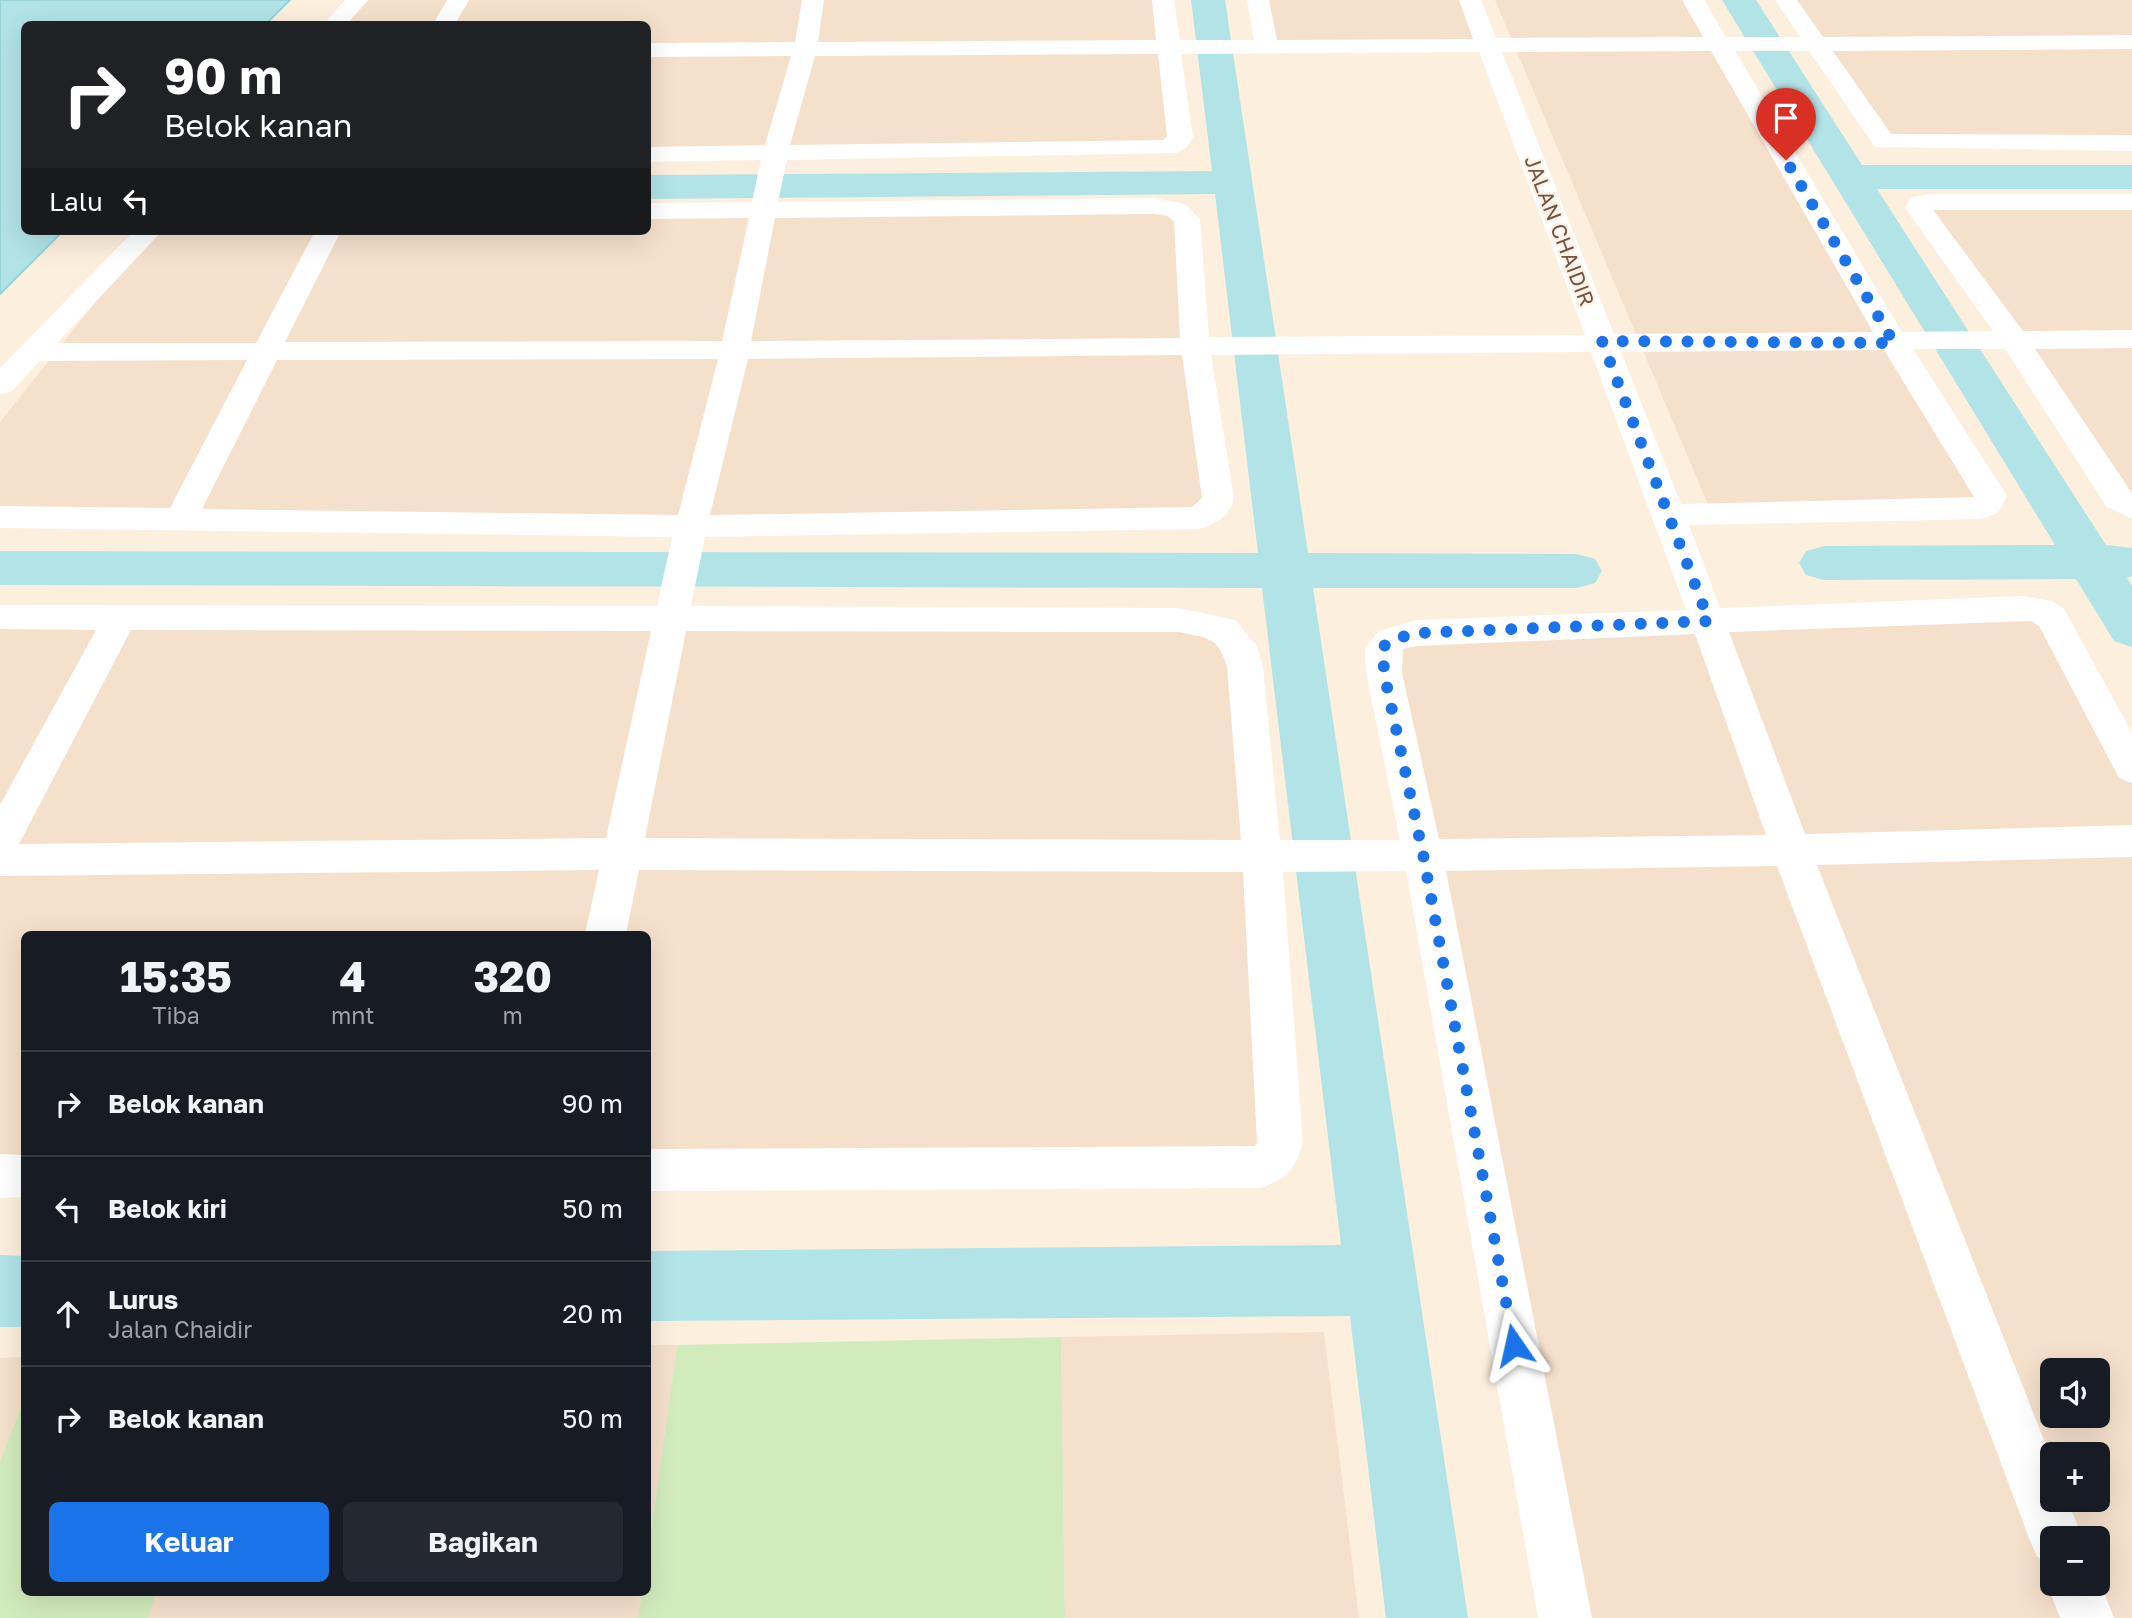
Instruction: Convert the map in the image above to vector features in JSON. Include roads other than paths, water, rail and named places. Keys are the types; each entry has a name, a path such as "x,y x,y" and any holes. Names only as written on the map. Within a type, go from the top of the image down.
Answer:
{"street":[{"path":"338,21 357,0"},
{"path":"446,21 458,0"},
{"path":"607,931 625,854 673,608 735,350 775,158 805,49 813,0"},
{"path":"651,155 775,158 1168,148 1178,142 1180,137 1163,0"},
{"path":"1258,0 1258,45"},
{"name":"JALAN CHAIDIR","path":"1469,0 1674,528 1791,850 2051,1526"},
{"path":"1674,528 1987,505 1991,496 1894,343 1730,45 1693,0"},
{"path":"1786,0 1805,44 1884,142 2132,143"},
{"path":"651,50 2132,42"},
{"path":"2132,202 1920,203 1918,208 2002,341 2116,498 2132,508"},
{"path":"0,517 181,518 690,533 1204,517 1216,506 1218,498 1209,346 1187,219 1176,209 1154,206 765,205 651,211"},
{"path":"0,385 145,235"},
{"path":"181,518 326,235"},
{"path":"29,352 735,350 1602,341 1926,343 2132,339"},
{"path":"0,617 673,608 1179,620 1223,629 1239,646 1278,855 1280,1144 1275,1157 1266,1165 651,1170"},
{"path":"1565,1618 1423,854 1384,673 1383,647 1391,640 1417,633 2024,608 2040,610 2052,618 2132,768"},
{"path":"0,842 120,617"},
{"path":"0,860 625,854 1377,856 1791,850 2132,841"},
{"path":"0,1176 21,1175"},
{"path":"2079,1596 2087,1618"}],"water":[{"path":"0,0 290,0 269,21 21,21 21,235 59,235 0,294"}],"waterway":[{"path":"1208,0 1233,182"},
{"path":"1739,0 1850,177"},
{"path":"1850,177 2132,177"},
{"path":"1850,177 2091,562"},
{"path":"651,187 1233,182"},
{"path":"1233,182 1285,570"},
{"path":"1824,563 2091,562"},
{"path":"2091,562 2132,628"},
{"path":"2091,562 2122,562"},
{"path":"0,568 1285,570"},
{"path":"1285,570 1577,571"},
{"path":"1285,570 1427,1618"},
{"path":"651,1286 1381,1280"},
{"path":"0,1291 21,1291"}]}
